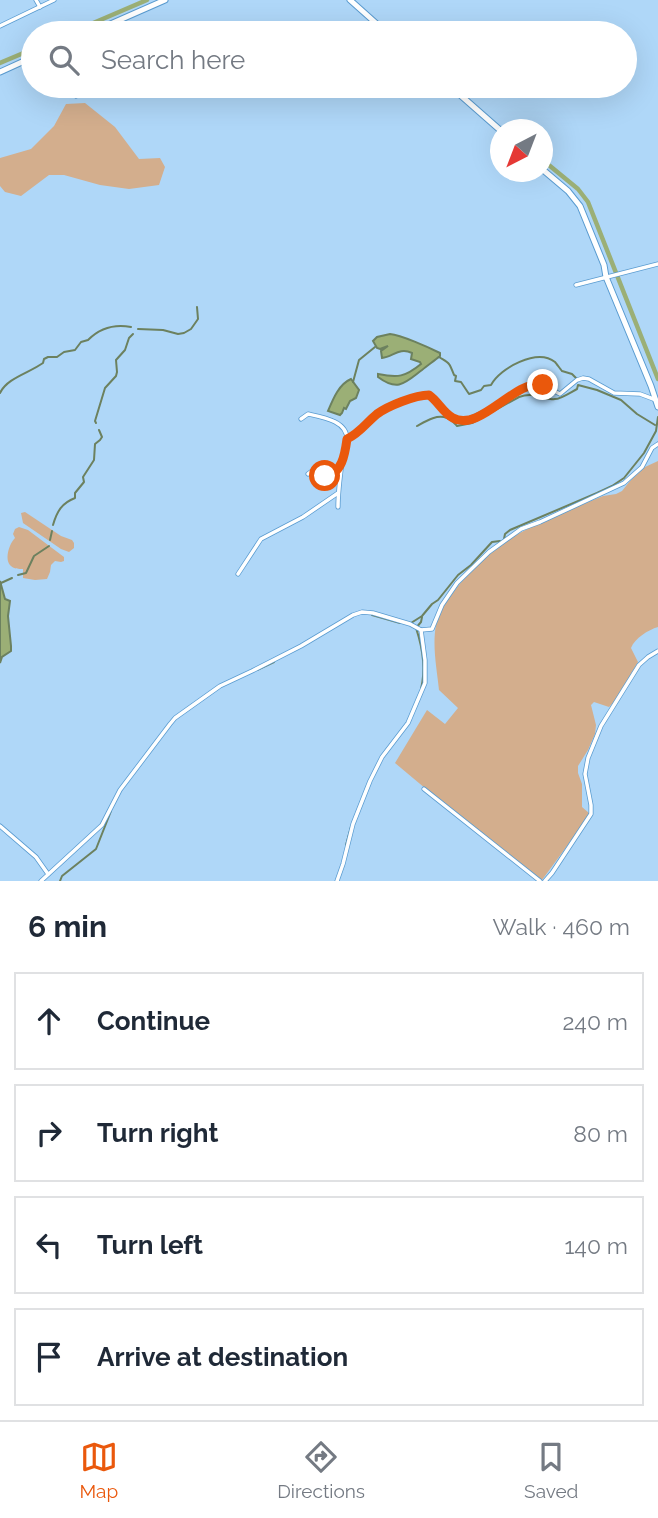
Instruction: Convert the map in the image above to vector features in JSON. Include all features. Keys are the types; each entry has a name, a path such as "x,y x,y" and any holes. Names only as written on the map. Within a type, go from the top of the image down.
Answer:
{"street":[{"path":"36,0 40,7"},
{"path":"0,26 54,0"},
{"path":"117,21 165,0"},
{"path":"350,0 374,21"},
{"path":"0,72 21,62"},
{"path":"464,98 490,121"},
{"path":"553,178 580,206 658,407"},
{"path":"576,285 658,264"},
{"path":"347,439 361,431 383,410 421,395 431,397 453,418 466,420 499,405 526,387 537,384 560,394 583,378 614,393 645,395 656,400"},
{"path":"645,395 652,386"},
{"path":"301,419 308,414 334,421 345,431 347,439 338,507"},
{"path":"41,881 102,825 120,790 175,718 220,686 270,663 362,612 421,629 432,629 442,605 457,583 489,552 514,533 619,487 642,467 652,448 658,444"},
{"path":"307,474 312,471 325,476 332,475 342,463"},
{"path":"238,574 261,539 303,517 338,493"},
{"path":"337,881 353,824 370,781 382,757 408,723 425,683 421,629"},
{"path":"545,881 591,814 592,805 585,770 601,726 639,665 658,652"},
{"path":"424,789 540,881"},
{"path":"0,826 36,858 48,874"}],"shaded area":[{"path":"85,103 115,127 139,159 160,158 165,167 159,185 129,189 100,185 64,175 49,175 21,196 5,192 0,186 0,158 31,149 54,126 66,104"},
{"path":"390,334 422,345 440,353 440,356 406,382 396,385 385,382 378,374 401,375 421,364 411,359 412,353 407,351 382,358 381,351 388,346 377,348 373,341 377,337"},
{"path":"351,379 359,390 356,398 350,401 340,415 328,411 340,388"},
{"path":"658,461 658,627 642,635 633,644 631,648 638,662 615,701 609,707 594,702 591,705 596,725 595,734 578,766 582,784 582,807 589,816 542,880 395,763 427,710 445,724 458,708 439,690 434,641 441,613 458,586 481,561 506,541 560,514 622,491 645,467"},
{"path":"25,512 61,536 72,540 74,548 69,552 61,549 23,523 21,513"},
{"path":"19,527 28,530 64,557 64,561 55,561 51,565 47,579 23,578 23,569 14,568 9,563 8,552 15,538 13,534"},
{"path":"0,581 5,599 10,601 8,616 11,651 2,657 0,663"}],"waterway":[{"path":"98,21 147,0"},
{"path":"0,63 21,54"},
{"path":"553,168 578,189 588,202 658,379"},
{"path":"138,329 184,333 191,329 198,319 197,307"},
{"path":"0,393 8,383 43,363 44,359 75,350 81,342 103,330 119,326 131,327"},
{"path":"96,423 105,388 116,376 116,360 133,334"},
{"path":"353,382 359,360 375,347"},
{"path":"439,357 449,364 456,376 455,381 461,382 469,394 491,385 510,367 539,357 555,362 562,371 576,378"},
{"path":"417,426 439,417 448,419 457,426 472,423 519,397 530,395 557,399 577,389 578,385 621,400 655,425"},
{"path":"504,539 510,530 597,493 624,478 644,453 656,431 658,417"},
{"path":"53,525 61,508 75,498 75,493 84,482 83,477 94,460 95,444 102,437 99,430"},
{"path":"50,540 52,531"},
{"path":"411,623 422,616 492,542 500,541"},
{"path":"18,575 26,573 34,556 49,546"},
{"path":"1,583 12,578"},
{"path":"372,615 400,623"},
{"path":"421,689 423,658 416,628 422,617"},
{"path":"257,670 274,662"},
{"path":"60,881 62,876 96,849 111,811"},
{"path":"346,845 351,827"}],"route":[{"path":"325,476 336,472 342,463 347,439 361,431 383,410 413,397 429,395 450,416 466,420 499,405 526,387 533,384 543,385"}]}
